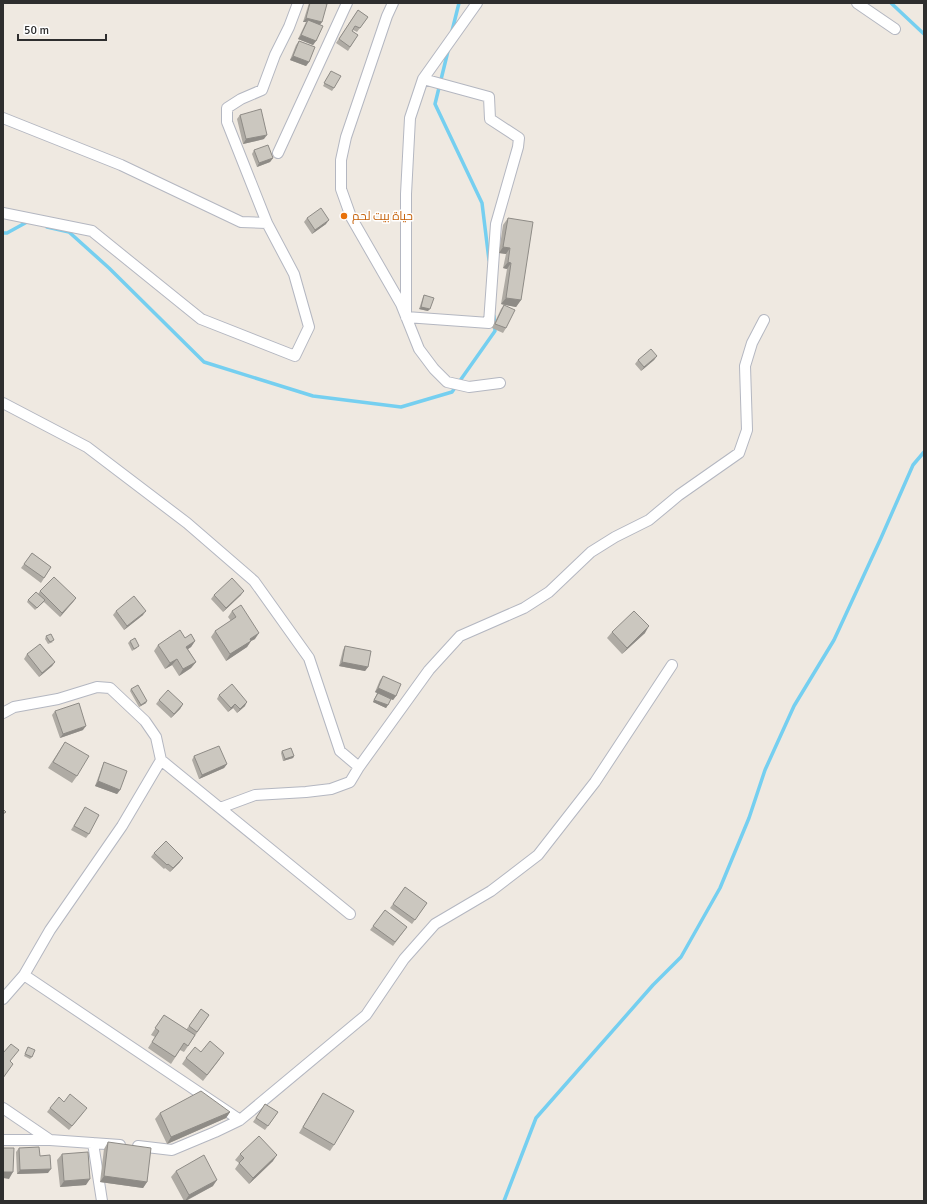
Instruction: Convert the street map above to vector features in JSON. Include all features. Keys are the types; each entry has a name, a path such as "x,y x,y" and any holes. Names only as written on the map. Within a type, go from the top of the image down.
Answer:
{"street":[{"path":"3,213 92,231 201,319 295,356 309,327 294,274 267,223 227,122 227,108 241,99 262,90 275,55 289,27 298,3"},
{"path":"278,153 347,3"},
{"path":"393,3 387,16 346,137 341,160 342,189 351,218 400,304 419,349 434,369 447,382 468,387 500,382"},
{"path":"406,317 406,194 410,118 423,79 477,3"},
{"path":"857,3 895,29"},
{"path":"406,317 489,323 496,224 518,147 519,138 490,119 489,97 423,79"},
{"path":"3,118 121,165 241,222 267,223"},
{"path":"220,808 254,795 331,789 350,782 359,767 429,670 460,636 524,608 549,592 591,552 615,537 649,520 679,495 739,453 747,430 745,366 752,343 764,320"},
{"path":"3,403 87,447 187,523 254,580 309,658 340,751 359,767"},
{"path":"3,1140 50,1140 172,1150 240,1120 366,1015 404,959 435,924 491,891 538,855 595,782 672,665"},
{"path":"3,713 14,707 58,699 97,687 110,688 145,722 156,736 162,760 350,914"},
{"path":"3,999 24,975 50,930 122,826 162,760"},
{"path":"24,975 240,1120"},
{"path":"3,1108 50,1140"},
{"path":"93,1143 102,1201"}],"building":[{"path":"310,3 327,4 322,22 306,18"},
{"path":"358,10 368,17 360,28 355,26 352,31 358,35 350,47 339,39"},
{"path":"308,20 323,26 316,41 301,35"},
{"path":"299,41 315,47 309,62 293,56"},
{"path":"331,71 341,76 334,88 324,83"},
{"path":"261,109 267,135 246,139 240,115"},
{"path":"268,145 273,158 259,163 254,150"},
{"path":"321,208 329,220 315,230 307,218"},
{"path":"508,218 533,222 521,300 506,298 511,263 508,262 510,248 503,247"},
{"path":"424,295 434,298 430,309 421,307"},
{"path":"504,305 515,310 506,328 495,324"},
{"path":"651,349 657,356 644,367 638,360"},
{"path":"32,553 51,567 44,578 24,564"},
{"path":"54,577 76,598 62,613 40,591"},
{"path":"232,578 244,591 226,608 214,595"},
{"path":"36,592 45,600 37,608 28,600"},
{"path":"134,596 146,611 127,626 116,611"},
{"path":"241,605 259,633 250,639 251,641 230,654 215,631 236,617 232,611"},
{"path":"634,611 649,626 627,648 612,632"},
{"path":"180,630 185,638 191,634 195,641 186,647 196,662 183,669 177,659 170,663 158,645"},
{"path":"51,634 54,640 50,642 46,636"},
{"path":"135,638 139,646 134,649 130,641"},
{"path":"40,644 55,662 42,673 27,654"},
{"path":"345,646 371,651 368,667 342,662"},
{"path":"383,676 401,684 396,696 378,688"},
{"path":"232,684 247,702 240,709 235,704 231,708 219,695"},
{"path":"138,685 147,701 141,705 131,689"},
{"path":"168,690 183,704 174,714 159,700"},
{"path":"378,693 391,699 388,705 374,700"},
{"path":"79,703 86,726 63,734 55,711"},
{"path":"65,742 89,756 77,776 53,762"},
{"path":"219,746 227,764 202,775 194,756"},
{"path":"291,748 294,756 285,759 282,751"},
{"path":"104,762 127,771 120,790 98,781"},
{"path":"85,807 99,815 89,834 74,826"},
{"path":"166,841 183,858 173,868 168,864 167,865 154,853"},
{"path":"405,887 427,903 415,920 393,904"},
{"path":"385,910 407,927 395,942 373,926"},
{"path":"201,1009 209,1015 197,1032 189,1026"},
{"path":"164,1015 195,1035 188,1046 184,1043 175,1057 152,1042 159,1031 155,1028"},
{"path":"210,1041 224,1053 207,1075 186,1058 195,1047 201,1052"},
{"path":"11,1044 19,1050 10,1061 13,1064 3,1078 3,1053"},
{"path":"28,1047 35,1050 32,1057 25,1054"},
{"path":"201,1091 230,1112 171,1137 160,1113"},
{"path":"323,1093 354,1111 334,1145 303,1127"},
{"path":"70,1094 87,1108 72,1126 50,1108 59,1097 64,1102"},
{"path":"265,1104 278,1112 268,1126 256,1118"},
{"path":"259,1136 277,1155 253,1178 239,1163 244,1158 240,1154"},
{"path":"108,1142 151,1148 147,1182 104,1176"},
{"path":"39,1147 40,1156 50,1155 51,1169 20,1170 19,1148"},
{"path":"3,1148 14,1148 13,1172 3,1172"},
{"path":"88,1152 90,1179 64,1181 62,1154"},
{"path":"204,1155 217,1180 189,1195 176,1171"}],"waterway":[{"path":"452,31 459,3"},
{"path":"891,3 924,34"},
{"path":"448,51 435,104 482,203 489,260"},
{"path":"3,233 7,233 29,222"},
{"path":"47,227 69,232 109,268 204,362 313,396 401,407 452,392 495,331 494,316"},
{"path":"504,1201 536,1118 653,985 681,957 720,888 749,818 765,770 794,706 834,640 913,465 924,452"}],"place":[{"name":"حياة بيت لحم","path":"344,216"}]}
